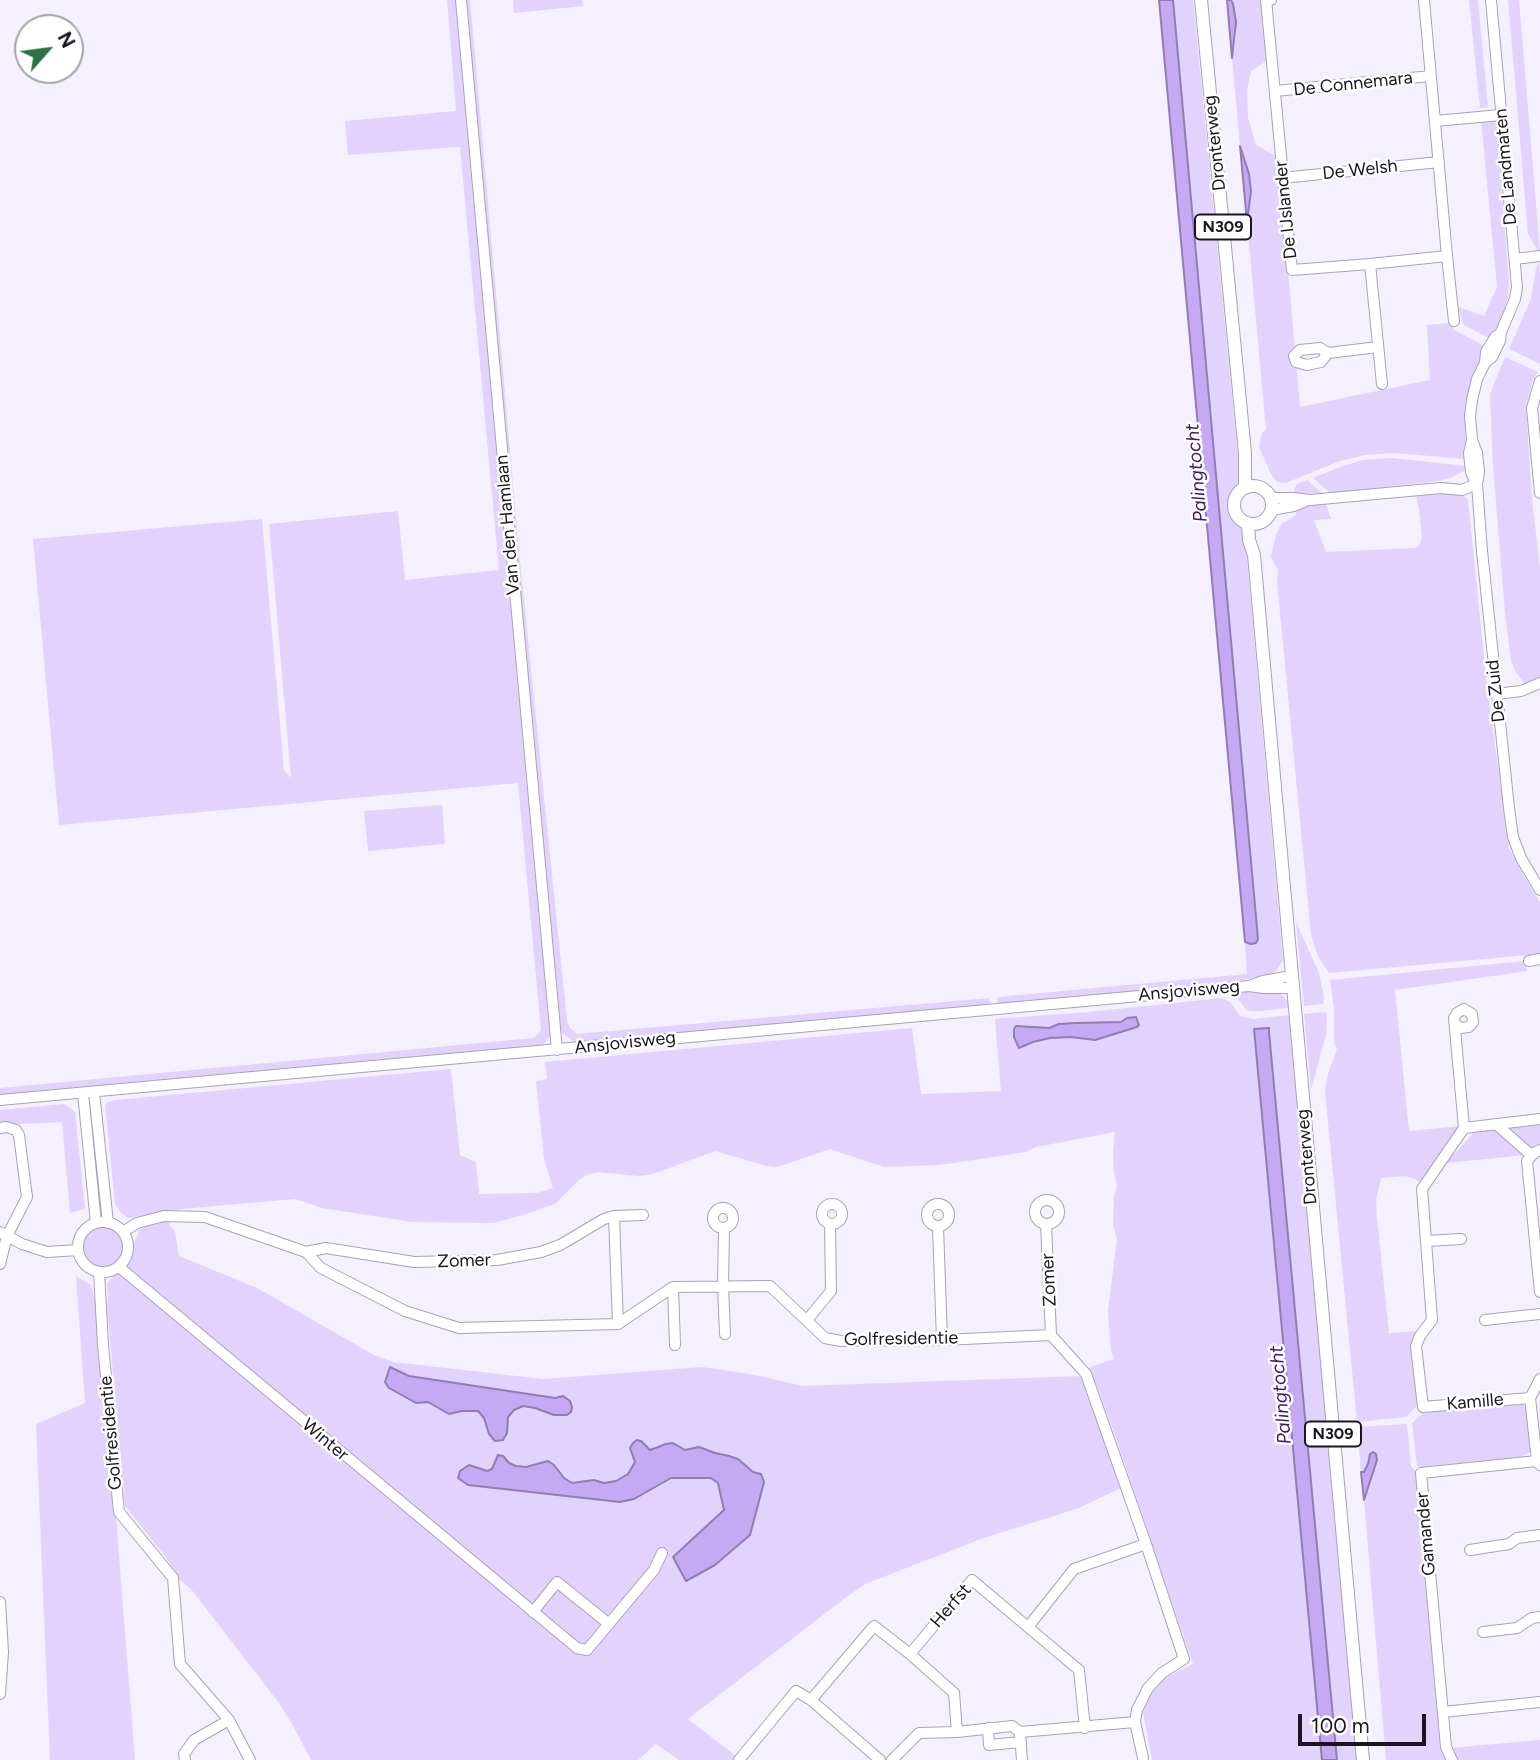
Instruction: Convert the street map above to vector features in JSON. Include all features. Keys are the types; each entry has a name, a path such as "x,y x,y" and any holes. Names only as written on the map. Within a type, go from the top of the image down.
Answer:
{"main road":[{"name":"Dronterweg","path":"1201,0 1245,453 1251,486"},
{"path":"1254,523 1238,517 1233,506 1236,495 1251,486 1265,490 1271,504"},
{"name":"N309","path":"1254,523 1267,518 1271,504"},
{"name":"Dronterweg","path":"1254,523 1254,555 1363,1760"}],"street":[{"name":"Van den Hamlaan","path":"461,0 557,1050"},
{"name":"De IJslander","path":"1271,0 1266,1 1292,270 1447,256"},
{"path":"1424,0 1454,321"},
{"name":"De Landmaten","path":"1476,484 1471,472 1469,453 1472,440 1472,400 1485,363 1486,352 1501,332 1515,299 1517,287 1491,0"},
{"name":"De Connemara","path":"1275,91 1431,76"},
{"path":"1435,121 1502,116"},
{"name":"De Welsh","path":"1282,178 1438,162"},
{"path":"1515,259 1540,256"},
{"path":"1370,264 1382,384"},
{"path":"1328,353 1378,347"},
{"path":"1540,381 1532,408 1540,494"},
{"path":"1271,504 1293,498 1310,500 1441,488 1460,482 1476,484"},
{"name":"De Zuid","path":"1476,484 1508,808 1513,837 1521,858 1540,890"},
{"path":"1496,694 1521,691 1540,683"},
{"name":"Ansjovisweg","path":"0,1100 742,1031 1250,986 1264,988 1292,982"},
{"path":"1455,1023 1464,1128 1540,1119"},
{"path":"88,1093 102,1223"},
{"path":"1496,1124 1535,1153 1527,1161 1540,1292"},
{"path":"0,1128 16,1130 22,1142 27,1197 4,1234 0,1264"},
{"name":"Kamille","path":"1464,1128 1422,1189 1432,1321 1416,1346 1423,1407 1530,1398"},
{"name":"Zomer","path":"306,1252 326,1248 414,1262 497,1260 551,1249 604,1219 643,1215"},
{"path":"122,1232 138,1223 164,1216 205,1217 306,1252 321,1268 405,1311 459,1328 618,1324 673,1287"},
{"path":"614,1216 618,1324"},
{"path":"102,1223 115,1225 122,1232 128,1251 119,1267 109,1272 99,1272 86,1266 78,1250 81,1235 87,1227 102,1223"},
{"path":"807,1320 831,1291 830,1224"},
{"name":"Zomer","path":"1046,1225 1051,1335"},
{"path":"938,1226 942,1340"},
{"path":"724,1228 724,1334"},
{"path":"4,1234 22,1244 47,1252 78,1250"},
{"path":"1426,1241 1461,1239"},
{"name":"Winter","path":"119,1267 577,1648 587,1650 654,1570 662,1553"},
{"name":"Golfresidentie","path":"99,1272 119,1512 173,1578 180,1664 229,1720 250,1760"},
{"name":"Golfresidentie","path":"673,1287 770,1286 825,1338 841,1341 1051,1335"},
{"path":"673,1287 675,1345"},
{"path":"1485,1320 1540,1314"},
{"path":"1051,1335 1086,1374 1184,1659 1162,1673 1148,1688 1137,1710 1135,1722 1143,1758"},
{"path":"1538,1463 1530,1398 1540,1379"},
{"name":"Gamander","path":"1452,1760 1446,1747 1421,1473 1538,1463"},
{"path":"1471,1550 1509,1545 1517,1538 1540,1535"},
{"path":"1028,1627 1074,1569 1146,1544"},
{"name":"Herfst","path":"910,1654 972,1580 1079,1670 1085,1728"},
{"path":"533,1612 557,1582 609,1624"},
{"path":"0,1602 3,1653 0,1694"},
{"path":"1483,1632 1517,1628 1532,1618 1540,1617"},
{"path":"811,1700 874,1626 954,1693 957,1732"},
{"path":"739,1760 796,1691 811,1700 880,1760"},
{"path":"1443,1712 1540,1702"},
{"path":"185,1760 184,1754 194,1740 229,1720"},
{"path":"988,1728 989,1745 1020,1737 1135,1722"},
{"path":"892,1760 919,1733 1012,1726 1020,1737 1022,1760"}],"shaded area":[{"path":"447,0 457,0 551,1036 536,1047 0,1096 0,1088 534,1038 541,1030 518,783 59,825 33,539 262,519 284,770 291,778 269,524 398,511 405,580 499,570 460,147 348,155 345,121 456,111"},
{"path":"463,0 470,0 519,552 567,1021 570,1028 577,1034 989,998 990,1005 576,1043 562,1033 559,1025"},
{"path":"513,0 582,0 583,6 514,13"},
{"path":"1159,0 1173,0 1258,939 1251,944 1245,942"},
{"path":"1173,0 1193,0 1240,477 1239,484 1229,500 1229,507 1232,517 1245,536 1283,960 1273,973 1238,981 998,1004 997,997 1247,974 1245,942 1248,944 1258,939"},
{"path":"1227,0 1231,0 1233,4 1236,22 1232,58"},
{"path":"1231,0 1262,0 1268,60 1251,71 1247,90 1248,118 1256,145 1278,157 1300,407 1430,380 1427,325 1452,323 1454,330 1486,347 1472,378 1465,403 1466,459 1394,453 1365,455 1340,461 1286,483 1277,482 1271,474 1259,447 1262,433 1266,430 1247,222 1251,191 1240,146 1232,58 1236,36"},
{"path":"1469,0 1478,0 1488,107 1480,108"},
{"path":"1508,0 1519,0 1540,251 1528,234"},
{"path":"1496,119 1509,284 1508,298 1499,323 1492,337 1487,337 1464,325 1458,307 1484,316 1497,287 1481,120"},
{"path":"1240,146 1251,191 1247,222"},
{"path":"1539,262 1540,364 1509,349 1531,299"},
{"path":"1505,357 1538,372 1533,379 1526,407 1540,568 1540,677 1525,684 1511,661 1493,466 1490,394"},
{"path":"1392,458 1466,466 1466,470 1438,481 1336,493 1329,492 1313,478 1363,460"},
{"path":"1307,480 1322,493 1294,494 1297,484"},
{"path":"1455,493 1468,500 1487,686 1509,848 1540,902 1540,954 1329,973 1318,956 1311,935 1277,582 1278,569 1271,556 1276,535 1282,523 1296,515 1296,506 1326,504 1331,519 1314,520 1326,552 1415,548 1420,545 1422,537 1416,496"},
{"path":"442,805 445,844 368,851 364,811"},
{"path":"1296,922 1319,973 1323,1004 1304,1006"},
{"path":"1525,961 1527,971 1395,990 1409,1131 1461,1126 1421,1183 1405,1176 1381,1178 1376,1199 1389,1333 1419,1331 1421,1402 1406,1417 1357,1422 1325,1091 1337,1049 1334,1043 1334,1008 1330,980"},
{"path":"1228,991 1279,992 1288,1002 1288,1008 1250,1011"},
{"path":"1222,998 1230,1002 1240,1016 1253,1019 1289,1015 1358,1760 1337,1760 1254,1029 1322,1760 1152,1760 1143,1712 1161,1680 1193,1664 1115,1435 1100,1394 1087,1370 1114,1359 1108,1311 1117,1239 1113,1225 1117,1186 1113,1154 1115,1132 1036,1147 1026,1152 940,1165 884,1167 830,1149 778,1167 715,1151 653,1174 639,1176 597,1172 587,1175 555,1204 493,1223 412,1222 322,1208 295,1199 181,1209 128,1218 115,1204 105,1105 116,1100 451,1069 460,1155 476,1162 479,1194 537,1193 553,1188 544,1159 536,1081 547,1079 545,1062 912,1028 921,1094 1001,1091 995,1019","holes":["1136,1017 1137,1027 1095,1040 1050,1038 1018,1048 1016,1026 1049,1028 1059,1024 1121,1022"]},
{"path":"1326,1012 1326,1035 1311,1089 1304,1014"},
{"path":"1136,1017 1139,1025 1137,1027 1095,1040 1050,1038 1019,1048 1014,1037 1016,1026 1049,1028 1059,1024 1121,1022"},
{"path":"1269,1028 1337,1760 1322,1760 1254,1029"},
{"path":"64,1104 75,1112 85,1209 70,1213 62,1122 0,1125 0,1110"},
{"path":"1540,1122 1540,1147 1532,1149 1504,1127"},
{"path":"1491,1128 1526,1155 1446,1163 1476,1130"},
{"path":"159,1221 168,1221 175,1231 179,1256 257,1288 374,1355 393,1362 543,1379 702,1367 803,1386 1083,1376 1125,1486 1079,1508 981,1539 865,1584 845,1598 688,1719 741,1760 679,1760 656,1744 638,1760 311,1760 279,1703 125,1506 107,1284 126,1260 138,1230"},
{"path":"103,1227 117,1233 123,1247 117,1261 103,1267 89,1261 83,1247 89,1233"},
{"path":"76,1276 91,1285 96,1303 135,1760 50,1760 36,1424 85,1403"},
{"path":"390,1367 409,1376 555,1398 563,1396 570,1401 571,1412 567,1415 554,1415 523,1406 508,1417 507,1433 503,1440 495,1441 478,1411 449,1414 428,1402 416,1403 389,1388 385,1382"},
{"path":"1522,1401 1527,1411 1530,1452 1520,1457 1423,1468 1417,1466 1412,1423 1426,1410"},
{"path":"1407,1424 1411,1466 1417,1476 1440,1748 1446,1760 1386,1760 1364,1500 1377,1460 1368,1464 1363,1473 1361,1472 1357,1427"},
{"path":"637,1440 650,1450 673,1443 685,1450 699,1447 729,1456 738,1459 753,1472 761,1474 764,1482 750,1535 715,1565 686,1581 673,1557 724,1510 718,1483 711,1478 671,1478 634,1499 620,1502 468,1485 458,1478 460,1471 469,1465 487,1471 492,1469 498,1455 516,1466 526,1467 548,1461 572,1483 616,1481 628,1474 635,1462 630,1448"},
{"path":"1373,1452 1377,1460 1364,1500 1361,1472 1364,1472"},
{"path":"1540,1740 1540,1760 1453,1760 1449,1748"}],"water label":[{"name":"Palingtocht","path":"1197,473"},
{"name":"Palingtocht","path":"1281,1395"}]}
